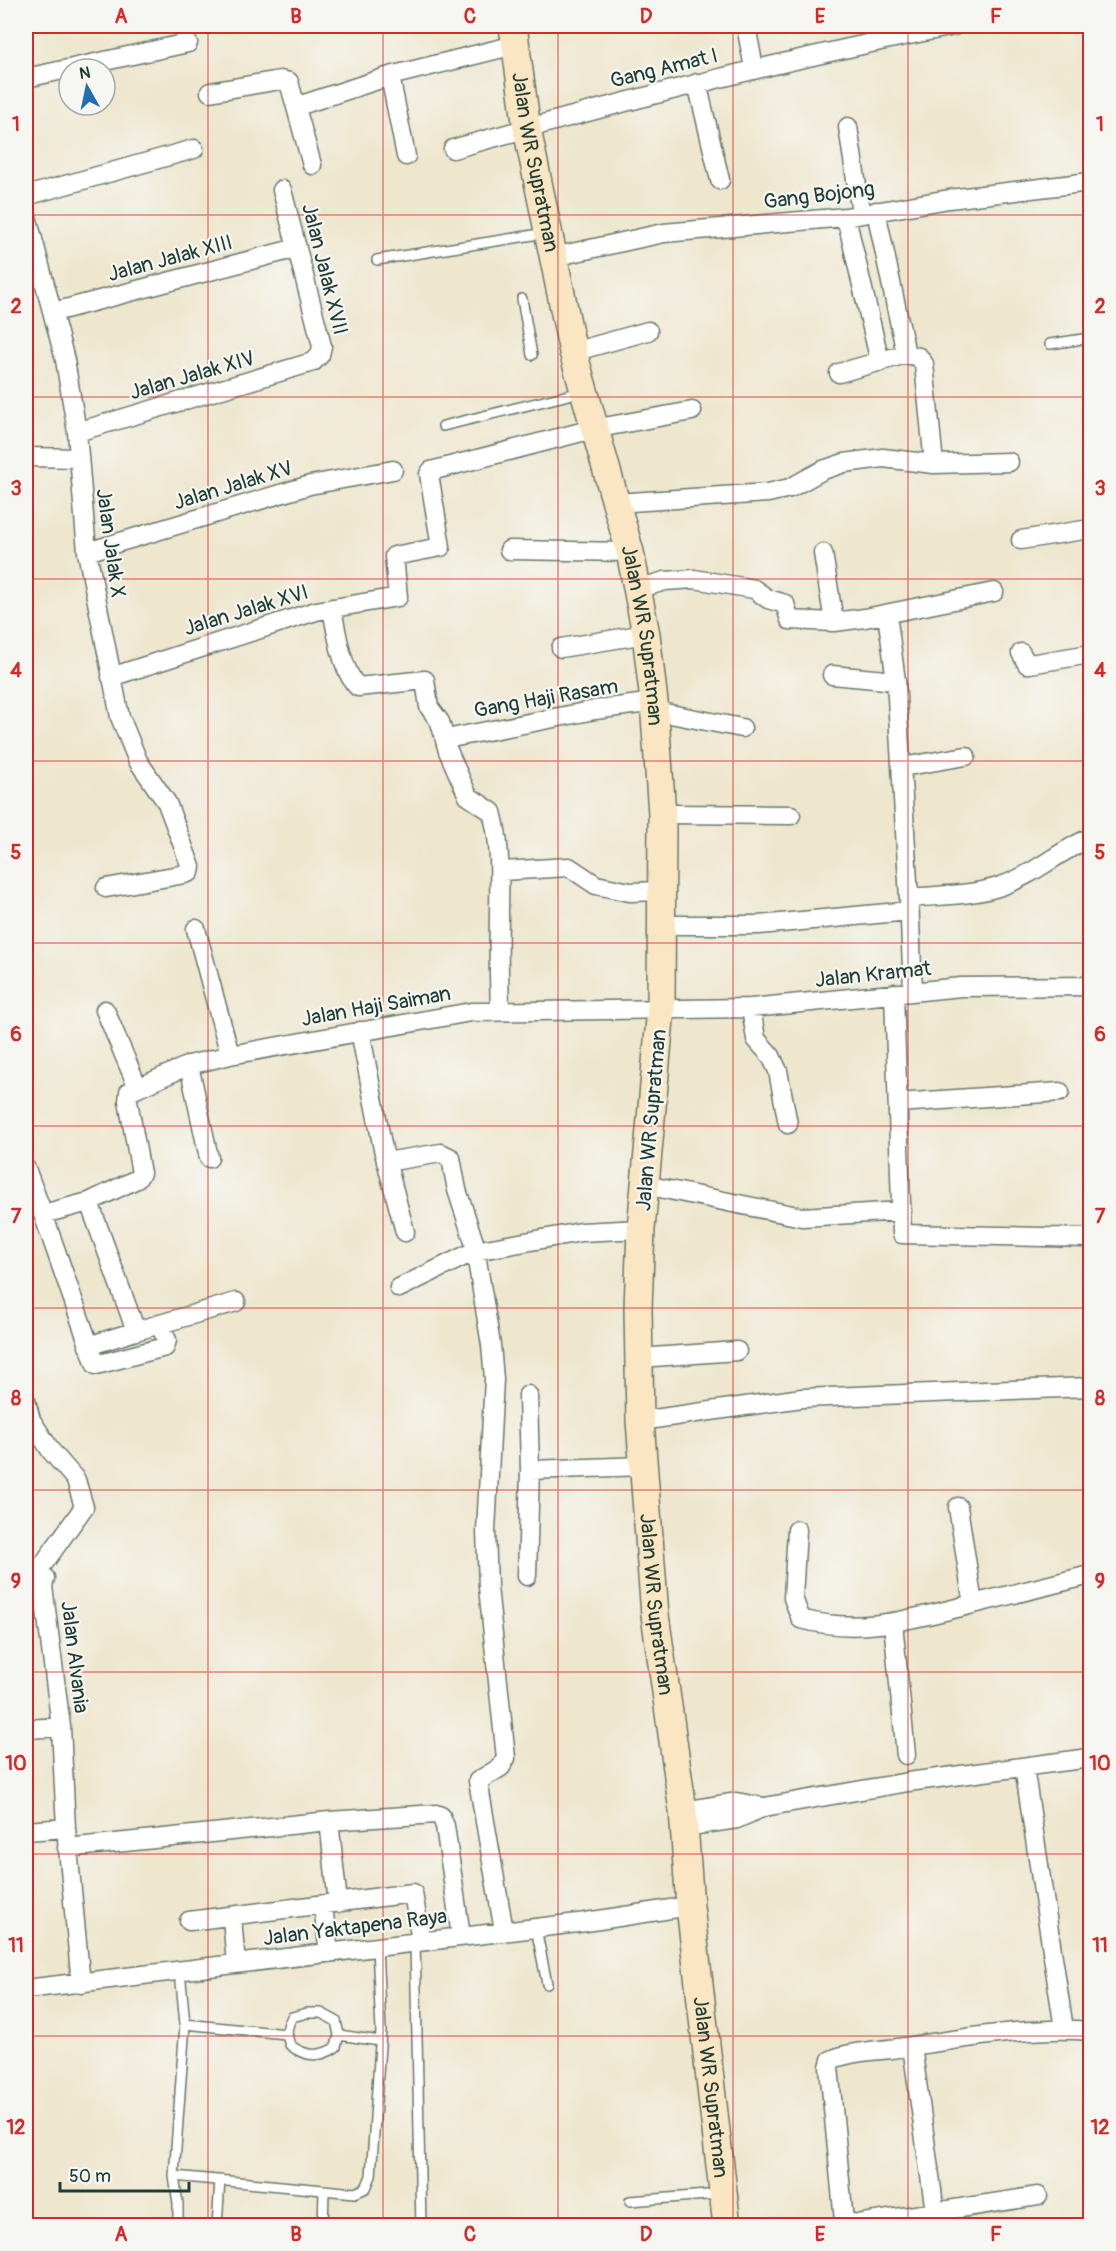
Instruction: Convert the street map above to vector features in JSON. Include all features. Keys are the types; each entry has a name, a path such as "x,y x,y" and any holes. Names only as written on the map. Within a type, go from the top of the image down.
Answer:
{"street":[{"path":"746,26 754,68"},
{"name":"Gang Amat I","path":"453,150 754,68 954,26"},
{"path":"298,106 514,35"},
{"name":"Jalan WR Supratman","path":"514,35 527,129 573,352 593,429 630,552 646,634 654,707 662,814 661,1008 641,1229 640,1421 654,1615 684,1819 690,1906 727,2226"},
{"path":"26,78 188,43"},
{"path":"390,76 406,156"},
{"path":"210,92 285,80 289,82 298,106 312,165"},
{"path":"697,83 720,180"},
{"path":"848,127 880,362"},
{"path":"26,195 194,149"},
{"name":"Gang Bojong","path":"551,245 861,214 1056,184 1090,182"},
{"name":"Jalan Jalak XVII","path":"282,190 322,346 318,358"},
{"name":"Jalan Jalak X","path":"26,213 54,312 77,432 87,552 111,677 129,742 138,761 167,803 191,867 185,874 106,888"},
{"path":"861,214 906,354"},
{"name":"Jalan Jalak XIII","path":"54,312 297,248"},
{"path":"573,352 648,331"},
{"path":"839,372 906,354 919,357 924,364 934,464"},
{"name":"Jalan Jalak XIV","path":"77,432 313,362 318,358"},
{"path":"593,429 692,411"},
{"name":"Jalan Jalak XVI","path":"111,677 316,611 398,597 394,555 441,547 429,474 431,471 593,429"},
{"path":"26,457 78,458"},
{"path":"615,503 768,493 790,488 823,470 844,463 873,459 900,458 934,464 1009,462"},
{"name":"Jalan Jalak XV","path":"87,552 310,485 393,470"},
{"path":"1022,540 1090,529"},
{"path":"509,550 630,552"},
{"path":"823,553 834,622"},
{"path":"637,589 665,581 694,579 754,589 768,599 785,604 790,620 834,622 887,614 994,592"},
{"path":"332,608 341,649 352,682 358,687 425,680 429,707 440,722 448,751 468,796 492,812 498,834 501,871 498,953 500,1011"},
{"path":"887,614 896,681 902,767 913,991"},
{"path":"561,648 646,634"},
{"path":"1021,653 1027,664 1090,654"},
{"path":"832,675 896,681"},
{"name":"Gang Haji Rasam","path":"446,739 595,710 654,707 742,728"},
{"path":"902,767 966,756"},
{"path":"662,814 791,815"},
{"path":"662,925 759,925 909,905 985,890 1002,886 1090,838"},
{"path":"501,871 569,867 596,885 630,892 661,891"},
{"path":"196,929 230,1055"},
{"name":"Jalan Kramat","path":"661,1008 751,1008 961,987 1090,986"},
{"path":"894,993 901,1231 905,1236 1090,1238"},
{"name":"Jalan Haji Saiman","path":"138,1088 189,1065 230,1055 446,1015 500,1011 661,1008"},
{"path":"751,1008 756,1039 771,1056 778,1071 788,1124"},
{"path":"43,1214 89,1202 137,1179 141,1173 128,1096 129,1092 138,1088 105,1010"},
{"path":"360,1031 386,1162 405,1232"},
{"path":"189,1065 209,1158"},
{"path":"898,1103 1060,1092"},
{"path":"386,1162 441,1153 452,1158 457,1190 475,1251 491,1345 494,1379 486,1542 488,1587 506,1758 501,1767 478,1781 504,1931"},
{"path":"26,1169 96,1365 165,1347 167,1340 159,1324"},
{"path":"645,1185 802,1217 902,1211"},
{"path":"89,1202 136,1331"},
{"path":"399,1288 475,1251 581,1232 641,1229"},
{"path":"88,1346 236,1302"},
{"path":"639,1358 737,1351"},
{"path":"640,1421 802,1398 1090,1387"},
{"path":"527,1576 530,1470 528,1395"},
{"path":"26,1401 31,1420 51,1451 76,1480 84,1507 33,1579"},
{"path":"530,1470 644,1466"},
{"path":"958,1507 973,1604"},
{"path":"796,1530 793,1598 801,1618 827,1626 857,1627 893,1623 1090,1575"},
{"name":"Jalan Alvania","path":"33,1579 61,1727 67,1848 81,1984"},
{"path":"893,1623 906,1755"},
{"path":"26,1729 61,1727"},
{"path":"684,1819 737,1819 764,1807 908,1782 1090,1758"},
{"path":"1024,1767 1064,2029"},
{"path":"67,1848 329,1821 429,1814 441,1816 461,1936"},
{"path":"329,1821 329,1953"},
{"path":"26,1831 66,1828"},
{"path":"189,1921 232,1918 413,1893 418,1941"},
{"name":"Jalan Yaktapena Raya","path":"26,1989 536,1928 690,1906"},
{"path":"232,1918 237,1964"},
{"path":"1038,2196 857,2224 844,2221 829,2067 831,2060 847,2055 912,2046 1064,2029 1090,2031"},
{"path":"912,2046 934,2212"}],"lane":[{"path":"377,260 551,245"},
{"path":"522,299 532,355"},
{"path":"1050,344 1090,338"},
{"path":"444,426 583,391"},
{"path":"536,1928 547,1984"},
{"path":"418,1941 421,2226"},
{"path":"174,2176 355,2193 366,2188 371,2176 380,2041 377,1947"},
{"path":"178,2226 174,2176 185,2024 180,1971"},
{"path":"321,2013 336,2021 339,2035 336,2047 328,2052 308,2055 290,2045 286,2034 292,2017 321,2013"},
{"path":"185,2024 286,2034"},
{"path":"339,2035 380,2041"},
{"path":"217,2226 220,2180"},
{"path":"323,2226 324,2190"},
{"path":"630,2201 723,2194"}]}
